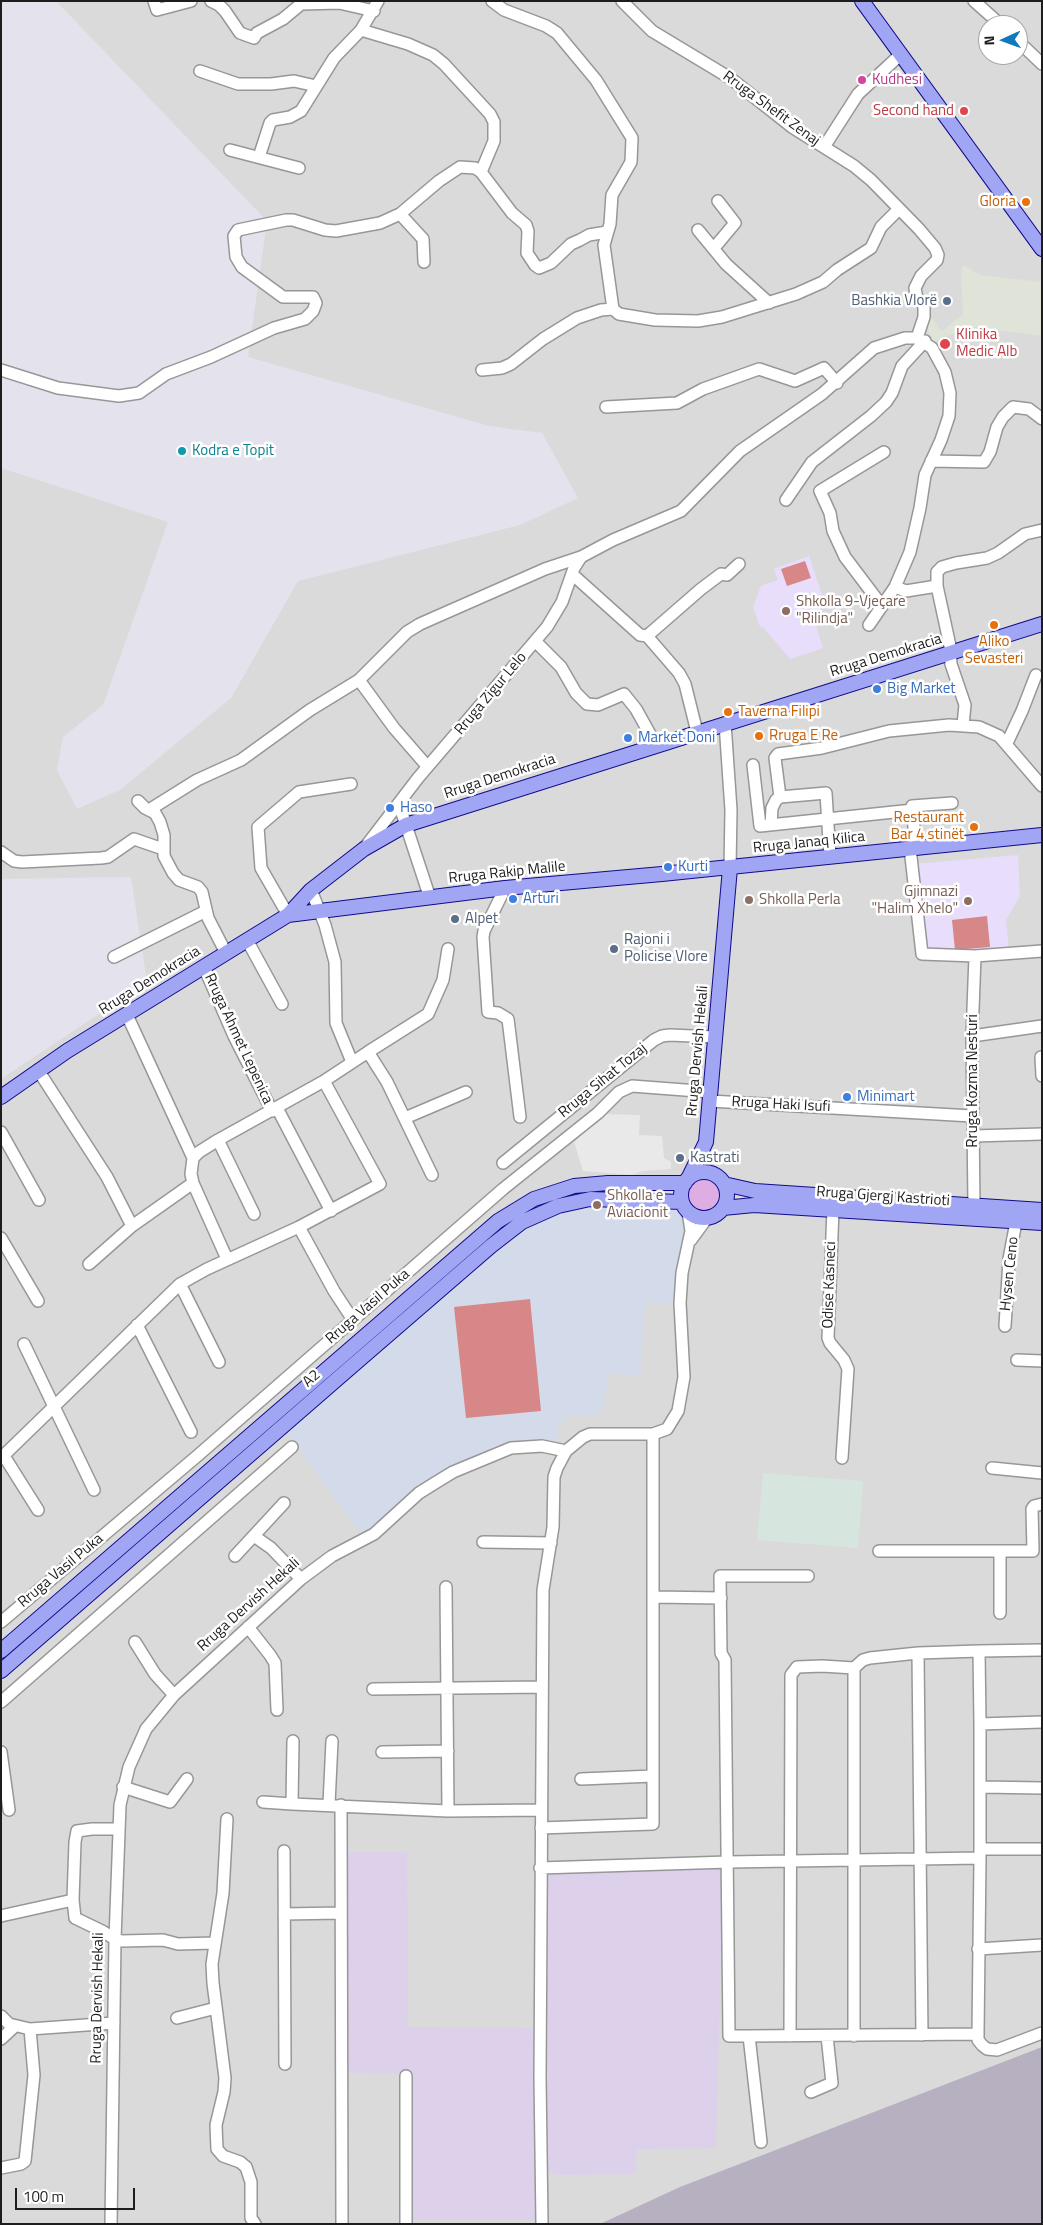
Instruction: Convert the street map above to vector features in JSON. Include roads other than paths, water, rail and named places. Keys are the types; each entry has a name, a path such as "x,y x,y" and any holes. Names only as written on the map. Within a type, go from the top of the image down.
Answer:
{"main road":[{"path":"862,1 1042,249"},
{"name":"Rruga Demokracia","path":"1,1097 38,1070 288,915 311,890 364,849 406,825 1042,624"},
{"name":"Rruga Janaq Kilica","path":"730,868 1042,835"},
{"name":"Rruga Rakip Malile","path":"288,915 505,888 730,868"},
{"name":"Rruga Dervish Hekali","path":"722,1181 710,1159 706,1142 730,868"},
{"name":"Rruga Dervish Hekali","path":"686,1181 706,1142"},
{"path":"703,1172 722,1181 727,1196 723,1208 716,1215 699,1218 685,1207 682,1192 686,1181 703,1172"},
{"name":"A2","path":"1,1651 498,1221 534,1199 574,1186 599,1183 686,1181"},
{"name":"Rruga Gjergj Kastrioti","path":"722,1181 756,1191 1042,1210"},
{"name":"A2","path":"1,1671 484,1252 522,1222 558,1206 590,1199 685,1207"},
{"name":"Rruga Gjergj Kastrioti","path":"723,1208 754,1204 1042,1224"}],"street":[{"path":"154,1 157,10 191,1"},
{"path":"211,1 225,10 240,33 254,38 257,33 283,18 301,4 339,3 376,6 362,30 334,58 301,111 290,117 273,120 270,123 259,157"},
{"path":"492,1 504,10 546,26 557,33 596,80 629,130 632,138 633,154 631,162 612,195 610,224 603,253 613,309"},
{"path":"974,1 990,15"},
{"name":"Rruga Shefit Zenaj","path":"626,2 652,31 730,78 792,127 871,180 935,248 938,255 937,260 921,276 915,288 917,299 924,305 921,339"},
{"path":"362,30 408,44 433,55 444,64 490,114 494,122 494,142 481,172"},
{"path":"1028,50 1042,64"},
{"path":"824,147 858,94 901,54"},
{"path":"200,71 238,84 271,84 294,80 316,86"},
{"path":"230,150 300,168"},
{"path":"1,370 58,388 119,396 139,393 161,376 211,358 274,328 305,319 313,311 316,303 313,297 283,297 242,267 236,257 234,238 238,230 255,228 278,221 293,220 324,230 343,231 380,223 400,214 453,171 460,168 468,167 481,172 512,213 527,228 527,253 535,266 539,268 551,263 571,244 584,237 598,232 607,232"},
{"path":"714,248 735,223 718,201"},
{"path":"482,370 502,368 511,364 543,339 577,318 601,310 613,309 624,316 674,322 716,318 769,303 823,282 837,270 864,253 876,241 881,227 899,209"},
{"path":"400,214 422,239 424,262"},
{"path":"698,230 726,264 769,303"},
{"path":"149,810 197,780 241,760 310,710 359,680 407,632 420,624 545,568 581,557 613,540 681,511 740,450 808,405 836,383 874,348 905,338 921,339 940,360 950,393 949,416 925,475 910,552 894,587 868,625"},
{"path":"786,500 812,462 886,402 892,393 902,366 921,339"},
{"path":"606,408 676,403 691,395 759,369 795,381 824,368 836,383"},
{"path":"931,461 984,462 990,452 997,427 1013,407 1029,409 1042,419"},
{"path":"882,606 845,557 833,531 830,513 820,491 884,452"},
{"path":"963,725 964,705 950,654 937,586 937,572 942,567 956,563 987,558 998,553 1025,534 1042,530"},
{"name":"Rruga Zigur Lelo","path":"364,849 428,766 536,641 555,616 581,557"},
{"path":"647,636 701,589 721,574 727,575 739,564"},
{"path":"572,574 640,635 647,636 682,678 697,732"},
{"path":"894,587 906,591 937,586"},
{"path":"536,641 561,667 576,693 587,704 598,705 624,694 636,709 656,745"},
{"path":"1007,743 1036,675"},
{"path":"359,680 394,728 428,766"},
{"name":"Rruga Dervish Hekali","path":"725,723 731,810 730,868"},
{"path":"780,797 775,758 778,754 822,748 869,734 963,725 988,730 1007,743 1042,786"},
{"path":"754,765 760,826 913,810"},
{"path":"288,915 261,868 258,828 299,792 351,784"},
{"path":"770,825 773,804 780,797 826,793 830,857"},
{"path":"138,801 155,813 163,828 164,856 173,873 180,880 198,887 202,892 212,928 226,953"},
{"path":"952,803 912,806 913,848 922,954 975,956 1042,951"},
{"path":"398,804 430,898"},
{"path":"1,852 14,861 22,862 101,858 108,857 134,839 163,849"},
{"path":"505,888 484,931 488,1012 504,1016 509,1024 514,1084 520,1117"},
{"path":"311,890 320,911 335,962 336,1024 352,1062"},
{"path":"114,957 206,911"},
{"path":"247,940 282,1004"},
{"path":"193,1158 218,1140 324,1081 428,1014 443,980 448,949"},
{"name":"Rruga Kozma Nesturi","path":"974,1205 972,1036 975,956"},
{"name":"Rruga Ahmet Lepenica","path":"204,967 234,1036 331,1211"},
{"path":"127,1015 193,1158 191,1174 193,1183 228,1259"},
{"path":"972,1036 1042,1026"},
{"name":"Rruga Sihat Tozaj","path":"503,1163 654,1040 670,1035 715,1037"},
{"path":"368,1052 377,1065 432,1175"},
{"path":"1041,1057 1042,1076"},
{"path":"38,1070 107,1177 132,1226"},
{"path":"38,1510 3,1457 180,1284 228,1259 331,1211 380,1184 324,1081"},
{"name":"Rruga Vasil Puka","path":"1,1622 196,1457 350,1316 598,1113 625,1088 640,1086 710,1096"},
{"path":"404,1118 466,1092"},
{"name":"Rruga Haki Isufi","path":"710,1096 972,1116"},
{"path":"1,1132 39,1200"},
{"path":"973,1136 1042,1134"},
{"path":"218,1140 254,1214"},
{"path":"88,1264 132,1226 193,1183"},
{"path":"542,2224 540,1868 543,1590 551,1543 554,1478 556,1468 566,1451 583,1437 590,1434 653,1434 667,1429 671,1424 682,1395 684,1359 681,1287 691,1231 685,1207"},
{"name":"Odise Kasneci","path":"833,1209 828,1338 844,1360 848,1369 842,1458"},
{"path":"689,1244 700,1225 707,1218"},
{"name":"Hysen Ceno","path":"1005,1326 1009,1259 1016,1222"},
{"path":"299,1227 350,1316"},
{"path":"1,1238 38,1301"},
{"path":"180,1284 219,1362"},
{"path":"137,1325 191,1432"},
{"path":"24,1344 94,1490"},
{"path":"1017,1360 1042,1361"},
{"path":"541,1828 653,1824 653,1434"},
{"name":"Rruga Dervish Hekali","path":"111,2224 115,1939 119,1829 123,1787 132,1760 146,1729 174,1695 301,1579 332,1556 374,1534 419,1493 453,1472 511,1448 542,1446 566,1451"},
{"path":"1,1702 292,1447"},
{"path":"992,1468 1042,1473"},
{"path":"234,1556 254,1536 270,1515 284,1503"},
{"path":"879,1551 1033,1551 1032,1508 1042,1504"},
{"path":"254,1536 272,1548 301,1579"},
{"path":"483,1542 551,1543"},
{"path":"1000,1551 1000,1613"},
{"path":"808,1576 720,1576 721,1652 725,1660 729,2036 978,2034"},
{"path":"446,1587 448,1811"},
{"path":"653,1597 721,1598"},
{"path":"248,1627 275,1663 277,1710"},
{"path":"135,1642 154,1674 174,1695"},
{"path":"790,2036 791,1675 797,1667 854,1668 863,1660 870,1658 918,1652 1042,1650"},
{"path":"979,1651 981,1787 978,2040 987,2049 997,2050 1042,2033"},
{"path":"918,1652 922,2035"},
{"path":"854,1668 854,2036"},
{"path":"373,1689 542,1687"},
{"path":"980,1724 1042,1722"},
{"path":"292,1741 292,1804"},
{"path":"329,1804 332,1741"},
{"path":"382,1752 448,1751"},
{"path":"1,1752 9,1810"},
{"path":"581,1779 653,1776"},
{"path":"123,1787 170,1802 187,1779"},
{"path":"981,1787 1042,1788"},
{"path":"263,1802 448,1811 541,1810"},
{"path":"341,1805 342,2224"},
{"path":"227,1820 223,1894 214,1943 213,1983 225,2078 224,2092 216,2125 217,2149 223,2156 240,2162 246,2167 251,2182 252,2218 255,2224"},
{"path":"119,1829 81,1829 77,1831 73,1900 75,1918 115,1939 214,1943"},
{"path":"540,1868 728,1862 920,1859 1042,1849"},
{"path":"284,1851 285,2064"},
{"path":"1,1916 73,1900"},
{"path":"284,1914 341,1914"},
{"path":"978,1949 1042,1945"},
{"path":"177,2018 216,2008"},
{"path":"1,2016 9,2024 30,2028 114,2023"},
{"path":"1,2039 15,2026"},
{"path":"1,2168 21,2164 25,2161 34,2075 30,2028"},
{"path":"749,2036 761,2142"},
{"path":"811,2092 832,2083 827,2036"},
{"path":"406,2076 406,2224"}],"waterway":[{"path":"1,2025 2,2033"}],"place":[{"name":"Kudhesi","path":"862,80"},
{"name":"Second hand","path":"964,111"},
{"name":"Gloria","path":"1026,202"},
{"name":"Bashkia Vlorë","path":"947,301"},
{"name":"Klinika Medic Alb","path":"945,344"},
{"name":"Kodra e Topit","path":"182,451"},
{"name":"Shkolla 9-Vjeçare \"Rilindja\"","path":"786,611"},
{"name":"Aliko Sevasteri","path":"994,625"},
{"name":"Big Market","path":"877,689"},
{"name":"Taverna Filipi","path":"728,712"},
{"name":"Rruga E Re","path":"759,736"},
{"name":"Market Doni","path":"628,738"},
{"name":"Haso","path":"390,808"},
{"name":"Restaurant Bar 4 stinët","path":"974,827"},
{"name":"Kurti","path":"668,867"},
{"name":"Arturi","path":"513,899"},
{"name":"Shkolla Perla","path":"749,900"},
{"name":"Gjimnazi \"Halim Xhelo\"","path":"968,901"},
{"name":"Alpet","path":"455,919"},
{"name":"Rajoni i Policise Vlore","path":"614,949"},
{"name":"Minimart","path":"847,1097"},
{"name":"Kastrati","path":"680,1158"},
{"name":"Shkolla e Aviacionit","path":"597,1205"}]}
